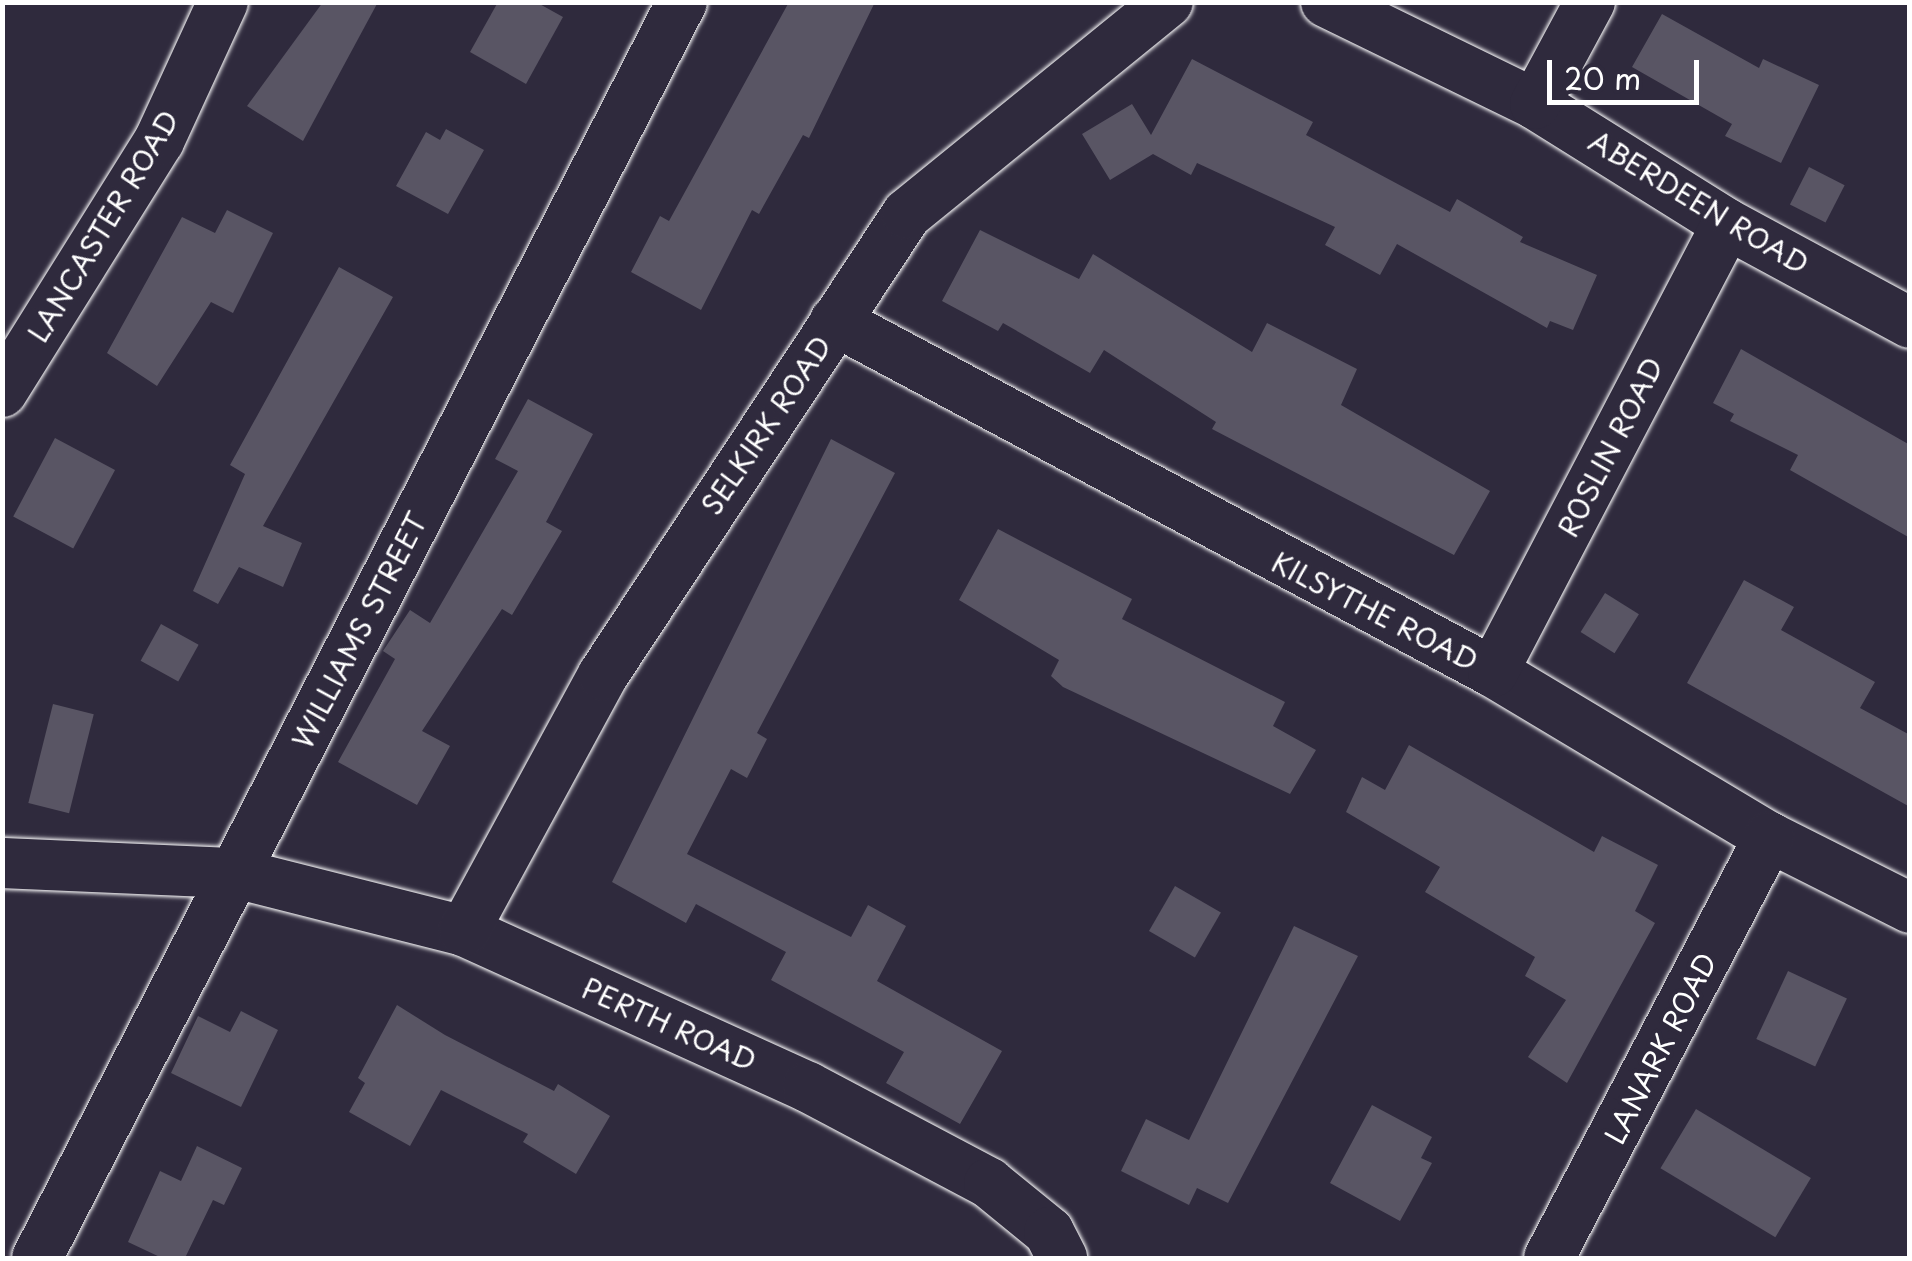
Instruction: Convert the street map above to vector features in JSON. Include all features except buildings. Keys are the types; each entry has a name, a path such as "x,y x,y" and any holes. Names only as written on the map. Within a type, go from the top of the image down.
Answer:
{"street":[{"name":"LANCASTER ROAD","path":"2,392 159,142 223,2"},
{"name":"WILLIAMS STREET","path":"37,1258 682,2"},
{"name":"SELKIRK ROAD","path":"464,931 603,675 907,214 1168,2"},
{"name":"ABERDEEN ROAD","path":"1326,2 1535,104 1727,224 1910,323"},
{"path":"1535,104 1590,2"},
{"name":"ROSLIN ROAD","path":"1493,672 1727,224"},
{"name":"KILSYTHE ROAD","path":"836,322 1020,425 1493,672 1769,837 1910,908"},
{"name":"LANARK ROAD","path":"1549,1258 1769,837"},
{"name":"PERTH ROAD","path":"2,864 235,873 464,931 808,1087 989,1183 1049,1232 1062,1257"}]}
